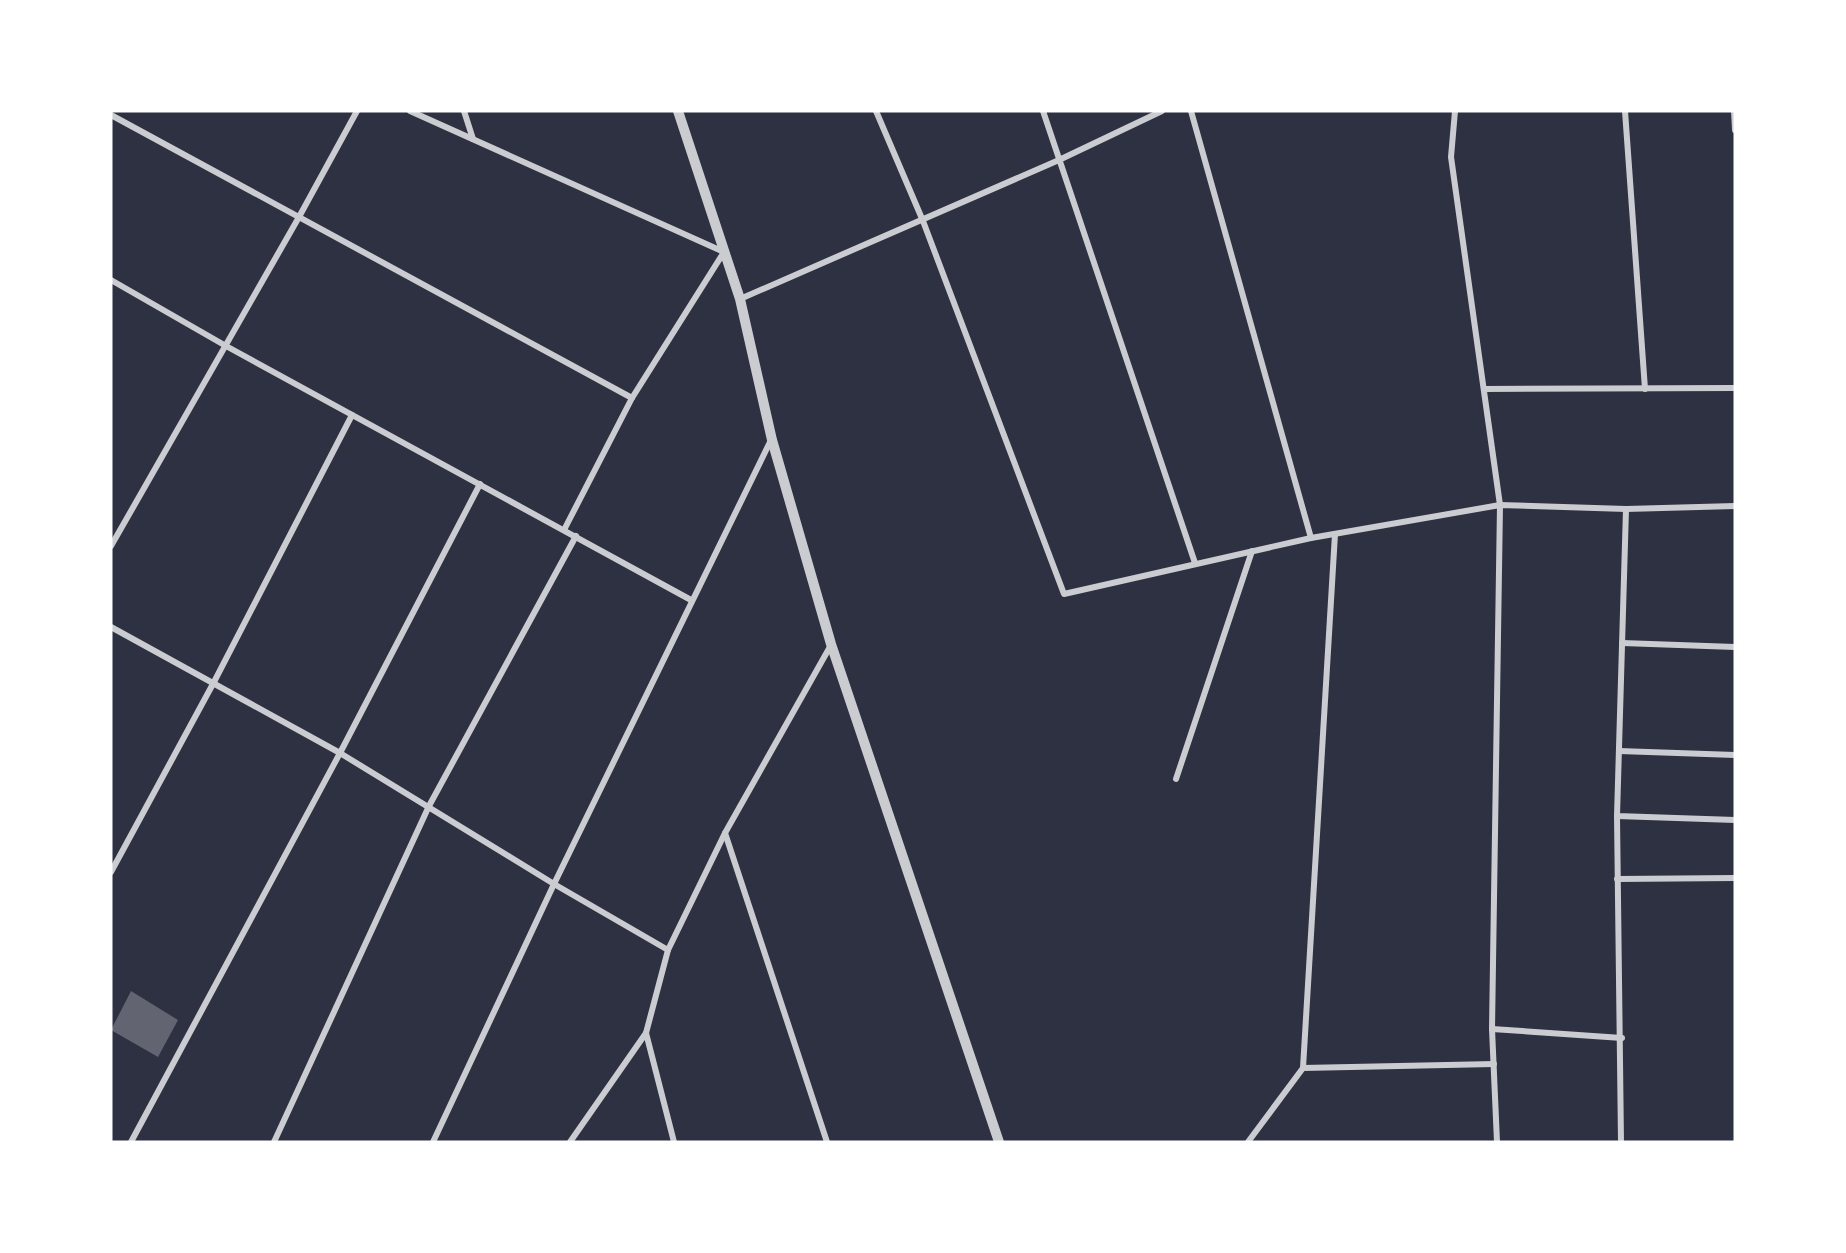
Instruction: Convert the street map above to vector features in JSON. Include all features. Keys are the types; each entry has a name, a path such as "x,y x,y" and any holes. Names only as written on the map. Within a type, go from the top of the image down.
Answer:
{"street":[{"path":"111,546 299,218 357,111"},
{"path":"410,111 724,252"},
{"path":"464,111 472,139"},
{"path":"678,111 740,299 772,440 831,644 999,1142"},
{"path":"876,111 923,221 1064,594 1311,538 1500,505 1626,509 1735,506"},
{"path":"1043,111 1196,563"},
{"path":"740,299 923,221 1162,111"},
{"path":"1191,111 1311,538"},
{"path":"1455,111 1451,157 1500,505 1492,1029 1497,1142"},
{"path":"1625,111 1645,389"},
{"path":"1734,111 1735,130"},
{"path":"111,115 632,398"},
{"path":"564,530 632,398 724,252"},
{"path":"111,280 225,346 691,600"},
{"path":"1484,389 1735,388"},
{"path":"111,872 214,682 352,415"},
{"path":"433,1142 691,600 772,440"},
{"path":"131,1142 340,753 480,484"},
{"path":"1622,1142 1617,816 1626,509"},
{"path":"1248,1142 1303,1068 1335,534"},
{"path":"274,1142 429,806 576,536"},
{"path":"1176,779 1252,551"},
{"path":"111,627 340,753 554,884 668,950"},
{"path":"1622,643 1735,647"},
{"path":"570,1142 646,1032 668,950 725,833 831,644"},
{"path":"1619,751 1735,755"},
{"path":"1617,816 1735,820"},
{"path":"725,833 827,1142"},
{"path":"1617,879 1735,878"},
{"path":"1492,1029 1622,1038"},
{"path":"646,1032 674,1142"},
{"path":"1303,1068 1494,1064"}],"building":[{"path":"131,991 178,1020 158,1057 111,1030"}]}
